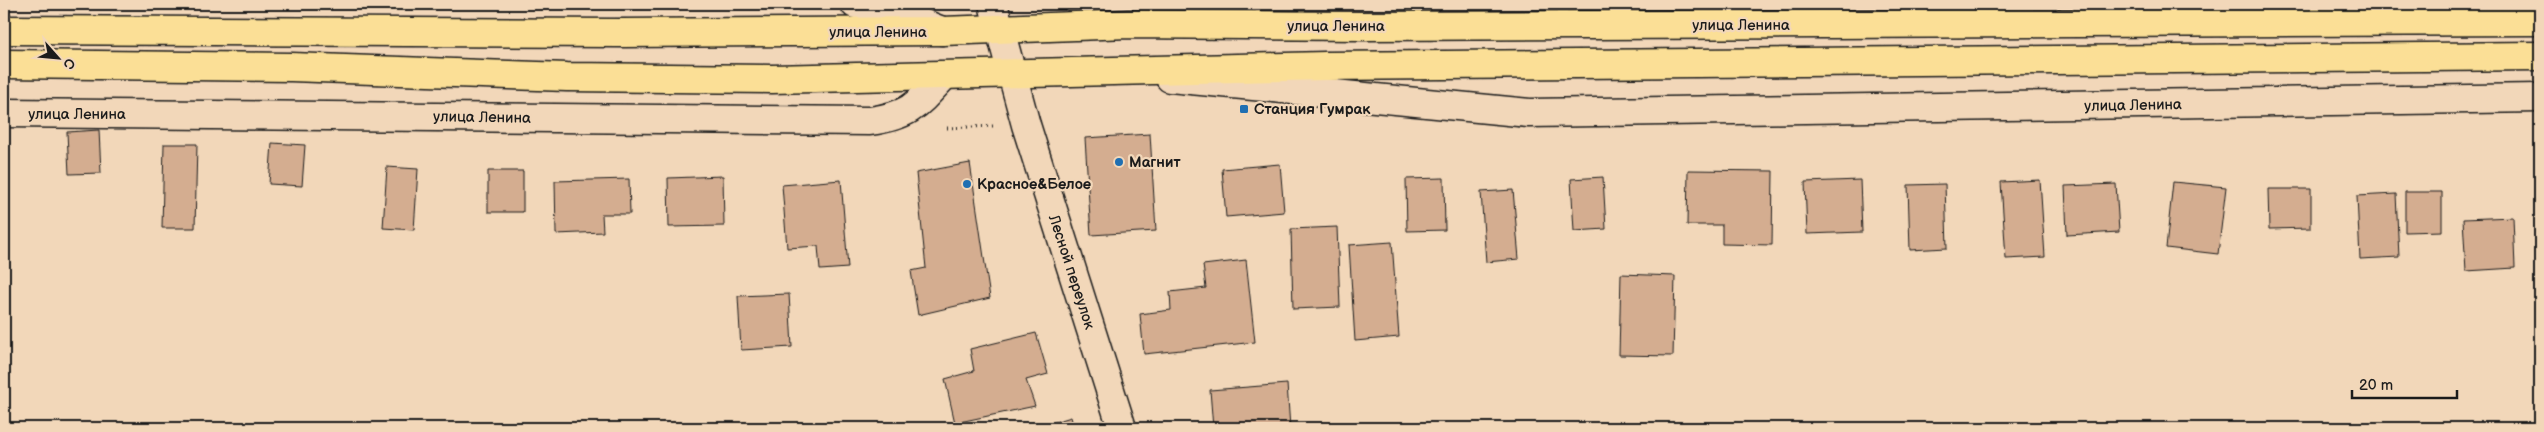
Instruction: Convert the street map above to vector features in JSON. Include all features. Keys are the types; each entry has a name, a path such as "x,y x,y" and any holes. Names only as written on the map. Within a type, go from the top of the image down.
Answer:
{"main road":[{"name":"улица Ленина","path":"4,30 612,33 942,32 995,16 1128,24 1392,26 2540,21"},
{"name":"улица Ленина","path":"4,64 291,67 576,77 772,79 1713,61 2540,56"}],"street":[{"name":"улица Ленина","path":"855,4 869,5 908,17 942,32"},
{"name":"Лесной переулок","path":"995,16 1026,125 1122,428"},
{"name":"улица Ленина","path":"1129,71 1186,81 1529,113 1633,113 2540,98"},
{"name":"улица Ленина","path":"4,113 870,121 894,118 908,111 920,103 944,76"}],"path":[{"path":"947,128 1026,125"}],"building":[{"path":"99,130 101,173 69,174 67,132"},
{"path":"4,133 6,133 8,184 4,184"},
{"name":"Магнит","path":"1150,134 1156,231 1091,235 1085,138"},
{"path":"272,143 305,145 302,186 269,184"},
{"path":"164,144 197,144 195,228 162,228"},
{"path":"970,163 990,298 918,315 911,271 926,268 916,173"},
{"path":"1280,164 1284,212 1226,217 1222,169"},
{"path":"387,167 418,169 414,230 383,228"},
{"path":"1688,170 1773,171 1772,245 1722,244 1722,225 1687,225"},
{"path":"488,171 523,171 523,212 488,212"},
{"path":"723,176 724,226 669,227 668,178"},
{"path":"1603,177 1606,229 1574,231 1571,179"},
{"path":"1444,178 1445,230 1407,231 1406,179"},
{"path":"629,179 630,214 602,214 603,232 556,234 555,181"},
{"path":"841,180 848,268 820,270 818,246 787,248 782,185"},
{"path":"1860,180 1862,232 1807,234 1805,182"},
{"path":"2040,180 2045,257 2006,259 2001,182"},
{"path":"2173,182 2226,187 2218,254 2166,248"},
{"path":"1945,184 1947,248 1910,250 1908,185"},
{"path":"2116,184 2119,232 2067,235 2065,186"},
{"path":"2268,189 2311,189 2311,228 2269,229"},
{"path":"1513,190 1519,259 1486,262 1481,192"},
{"path":"2405,192 2442,192 2442,231 2405,232"},
{"path":"2396,194 2399,257 2360,259 2357,196"},
{"path":"2513,217 2515,268 2466,271 2463,219"},
{"path":"1337,227 1340,307 1293,309 1291,229"},
{"path":"1392,242 1399,337 1355,341 1349,245"},
{"path":"1246,260 1255,342 1144,354 1140,314 1171,310 1170,292 1206,288 1203,265"},
{"path":"1621,274 1675,276 1673,356 1619,355"},
{"path":"789,294 792,347 741,350 738,296"},
{"path":"1036,333 1048,374 1026,380 1035,406 955,423 945,379 974,371 970,349"},
{"path":"1287,384 1290,428 1213,428 1210,390"},
{"path":"1071,417 1074,428 1038,428 1038,427"}],"place":[{"name":"Станция Гумрак","path":"1244,109"},
{"name":"Магнит","path":"1119,162"},
{"name":"Красное&Белое","path":"967,184"}]}
